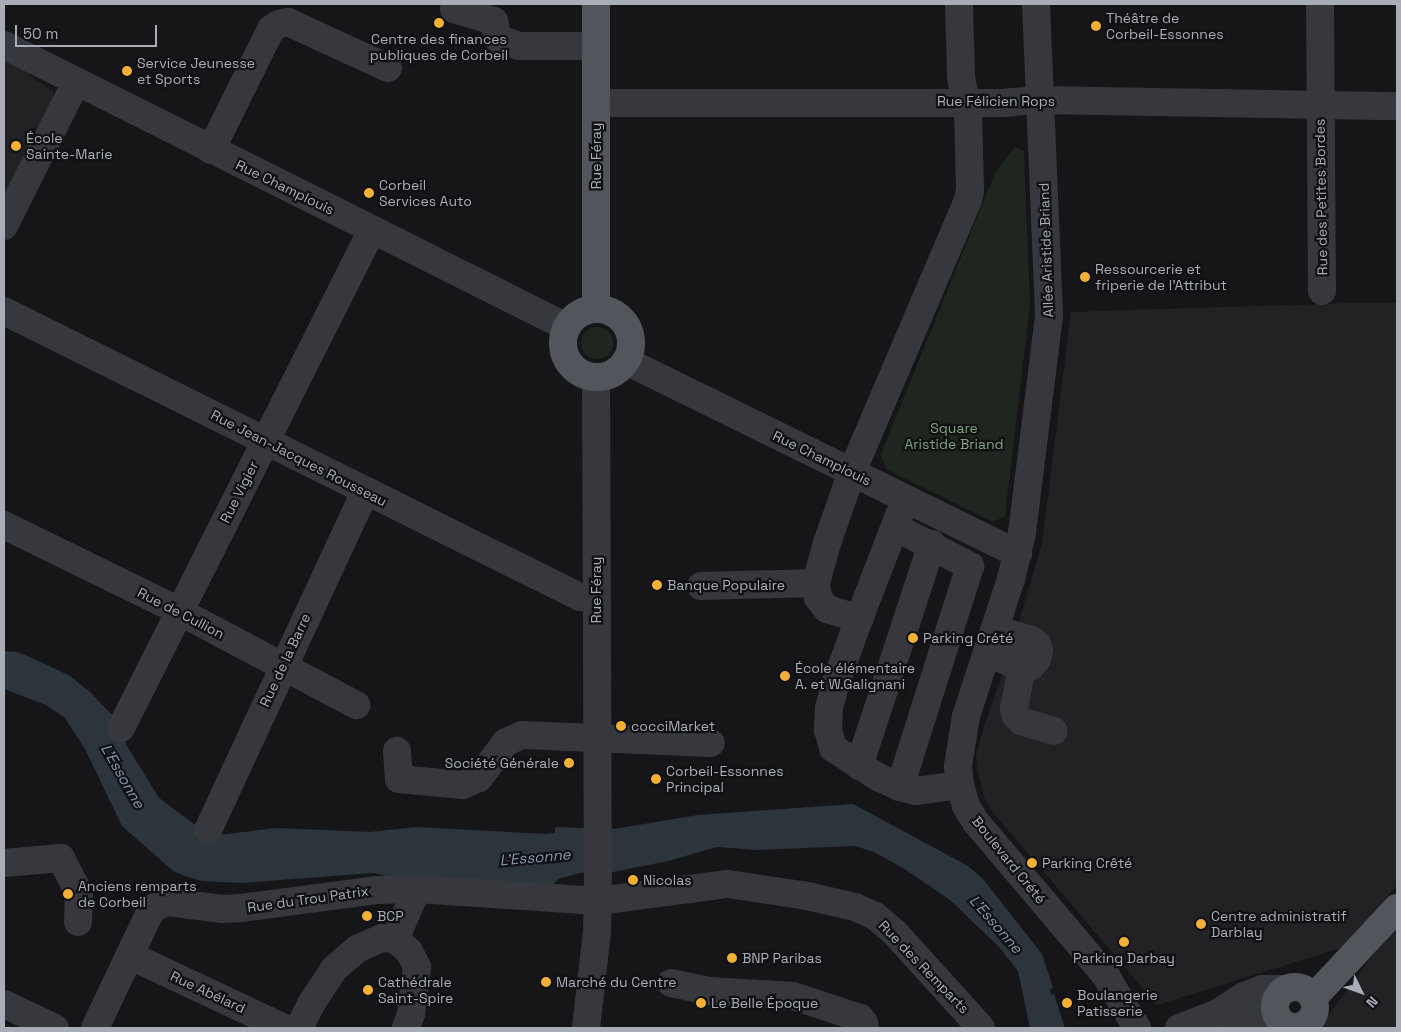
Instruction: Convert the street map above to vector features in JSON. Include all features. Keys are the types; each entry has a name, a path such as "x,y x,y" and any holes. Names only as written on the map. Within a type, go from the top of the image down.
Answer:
{"main road":[{"name":"Rue Féray","path":"596,4 596,308"},
{"path":"596,308 616,314 630,330 631,346 626,361 613,374 596,378 586,376 570,364 563,346 567,327 579,314 596,308"},
{"path":"1313,998 1397,908"},
{"path":"1301,988 1313,998 1314,1013 1311,1020 1291,1026 1274,1009 1275,1001 1285,989 1301,988"}],"street":[{"path":"859,619 827,609 818,598 816,583 827,542 852,472 968,200 970,190 968,112 962,77 959,4"},
{"name":"Allée Aristide Briand","path":"1018,554 1049,316 1036,4"},
{"name":"Rue des Petites Bordes","path":"1320,4 1322,290"},
{"path":"454,9 494,21 498,39 519,46 596,46"},
{"path":"211,150 271,29 280,24 288,22 388,68"},
{"name":"Rue Champlouis","path":"4,45 567,327"},
{"path":"4,226 76,82"},
{"name":"Rue Félicien Rops","path":"596,103 1040,100 1397,106"},
{"name":"Rue Vigier","path":"121,728 372,230"},
{"name":"Rue Jean-Jacques Rousseau","path":"4,311 365,492 580,597 596,596"},
{"name":"Rue Champlouis","path":"626,361 1018,554"},
{"name":"Rue Féray","path":"586,1028 597,931 598,901 596,802 596,378"},
{"name":"Rue de la Barre","path":"208,830 282,666 365,492"},
{"path":"905,499 836,682 829,709 828,730 833,748 860,766 900,787 915,791 960,785"},
{"name":"Rue de Cullion","path":"4,525 179,612 356,705"},
{"path":"895,527 932,544 970,566 900,787"},
{"path":"860,766 932,544"},
{"name":"Boulevard Crété","path":"1018,554 961,737 958,766 960,785 966,806 986,836 1102,970 1137,1028"},
{"path":"701,586 816,583"},
{"path":"991,641 1031,640 1037,644 1039,650 1037,659 1030,666 1022,667 1014,709 1016,716 1021,721 1053,731"},
{"path":"397,751 398,779 464,786 479,778 506,742 522,735 711,743"},
{"path":"4,863 61,858 79,893 78,922"},
{"name":"Rue des Remparts","path":"598,901 728,884 789,892 855,907 874,916 888,926 981,1028"},
{"path":"395,939 416,889"},
{"name":"Rue du Trou Patrix","path":"95,1028 134,939 155,907 175,902 224,909 240,908 376,890 416,889 598,901"},
{"path":"299,1028 326,980 345,958 368,943 382,938 395,939 409,951 417,967 411,1014 406,1028"},
{"name":"Rue Abélard","path":"134,939 284,1028"},
{"path":"671,983 710,991 793,996 860,1018 865,1028"},
{"path":"1179,1028 1218,1013 1244,996 1262,989 1285,989"},
{"path":"4,1004 43,1026"},
{"path":"1218,1013 1246,1012 1291,1026"}],"shaded area":[{"name":"École Sainte-Marie","path":"4,57 30,71 30,76 53,91 54,96 4,196"},
{"path":"1397,303 1397,884 1376,914 1344,947 1157,1005 991,810 984,797 977,768 976,756 983,729 1007,661 1042,544 1071,312"},
{"path":"1397,923 1397,1028 1319,1028"}],"green space":[{"name":"Square Aristide Briand","path":"1015,147 1024,151 1030,304 1005,516 993,522 886,469 881,454 995,173"},
{"path":"597,327 609,331 613,343 609,355 597,359 585,355 581,343 585,331"}],"water":[{"name":"L'Essonne","path":"4,651 18,652 41,662 70,676 90,692 118,721 127,746 159,798 202,830 219,835 276,828 370,832 416,827 546,834 555,833 555,827 614,829 698,815 853,804 968,866 983,879 1042,954 1053,988 1050,990 1051,995 1054,994 1065,1028 1030,1028 1018,971 999,947 950,900 903,868 874,852 855,846 757,850 717,847 668,861 613,872 580,873 558,879 552,886 392,877 373,873 242,883 202,881 188,877 173,871 122,826 85,749 65,718 46,705 4,689"}],"place":[{"name":"Centre des finances publiques de Corbeil","path":"439,23"},
{"name":"Théâtre de Corbeil-Essonnes","path":"1096,26"},
{"name":"Service Jeunesse et Sports","path":"127,71"},
{"name":"École Sainte-Marie","path":"16,146"},
{"name":"Corbeil Services Auto","path":"369,193"},
{"name":"Ressourcerie et friperie de l'Attribut","path":"1085,277"},
{"name":"Banque Populaire","path":"657,585"},
{"name":"Parking Crété","path":"913,638"},
{"name":"École élémentaire A. et W.Galignani","path":"785,676"},
{"name":"cocciMarket","path":"621,726"},
{"name":"Société Générale","path":"569,763"},
{"name":"Corbeil-Essonnes Principal","path":"656,779"},
{"name":"Parking Crêté","path":"1032,863"},
{"name":"Nicolas","path":"633,880"},
{"name":"Anciens remparts de Corbeil","path":"68,894"},
{"name":"BCP","path":"367,916"},
{"name":"Centre administratif Darblay","path":"1201,924"},
{"name":"Parking Darbay","path":"1124,942"},
{"name":"BNP Paribas","path":"732,958"},
{"name":"Marché du Centre","path":"546,982"},
{"name":"Cathédrale Saint-Spire","path":"368,990"},
{"name":"Le Belle Époque","path":"701,1003"},
{"name":"Boulangerie Patisserie","path":"1067,1003"}]}
